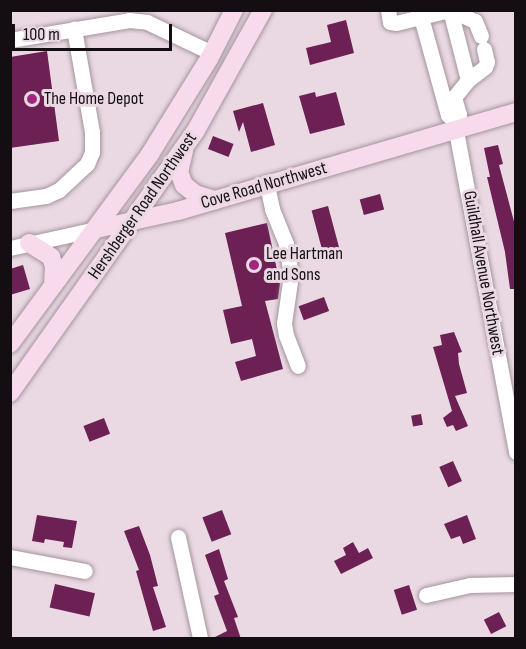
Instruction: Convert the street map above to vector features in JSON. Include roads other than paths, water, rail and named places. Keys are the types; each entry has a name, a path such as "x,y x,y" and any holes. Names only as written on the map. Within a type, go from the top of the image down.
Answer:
{"main road":[{"name":"Hershberger Road Northwest","path":"10,344 150,154 212,53 234,10"},
{"name":"Hershberger Road Northwest","path":"10,393 186,146 215,99 263,10"},
{"name":"Cove Road Northwest","path":"96,229 215,200 454,125 516,112"},
{"path":"186,146 180,163 181,179 195,194 215,200"},
{"path":"29,243 51,257 54,266 53,285"}],"street":[{"path":"388,10 390,22 396,23 420,14 449,10 475,21 487,63 454,97 459,114 454,125"},
{"path":"449,10 468,80"},
{"path":"420,14 448,116 454,125"},
{"path":"10,40 74,29 95,17 147,22 212,53"},
{"path":"10,201 46,196 59,190 87,164 92,152 92,132 74,29"},
{"name":"Guildhall Avenue Northwest","path":"454,125 513,425 516,452"},
{"path":"267,184 272,209 286,244 291,274 284,323 286,335 298,366"},
{"name":"Cove Road Northwest","path":"10,248 96,229"},
{"path":"178,537 200,639"},
{"path":"10,558 85,571"},
{"path":"426,595 470,585 516,584"}],"place":[{"name":"The Home Depot","path":"32,99"},
{"name":"Lee Hartman and Sons","path":"254,265"}]}
